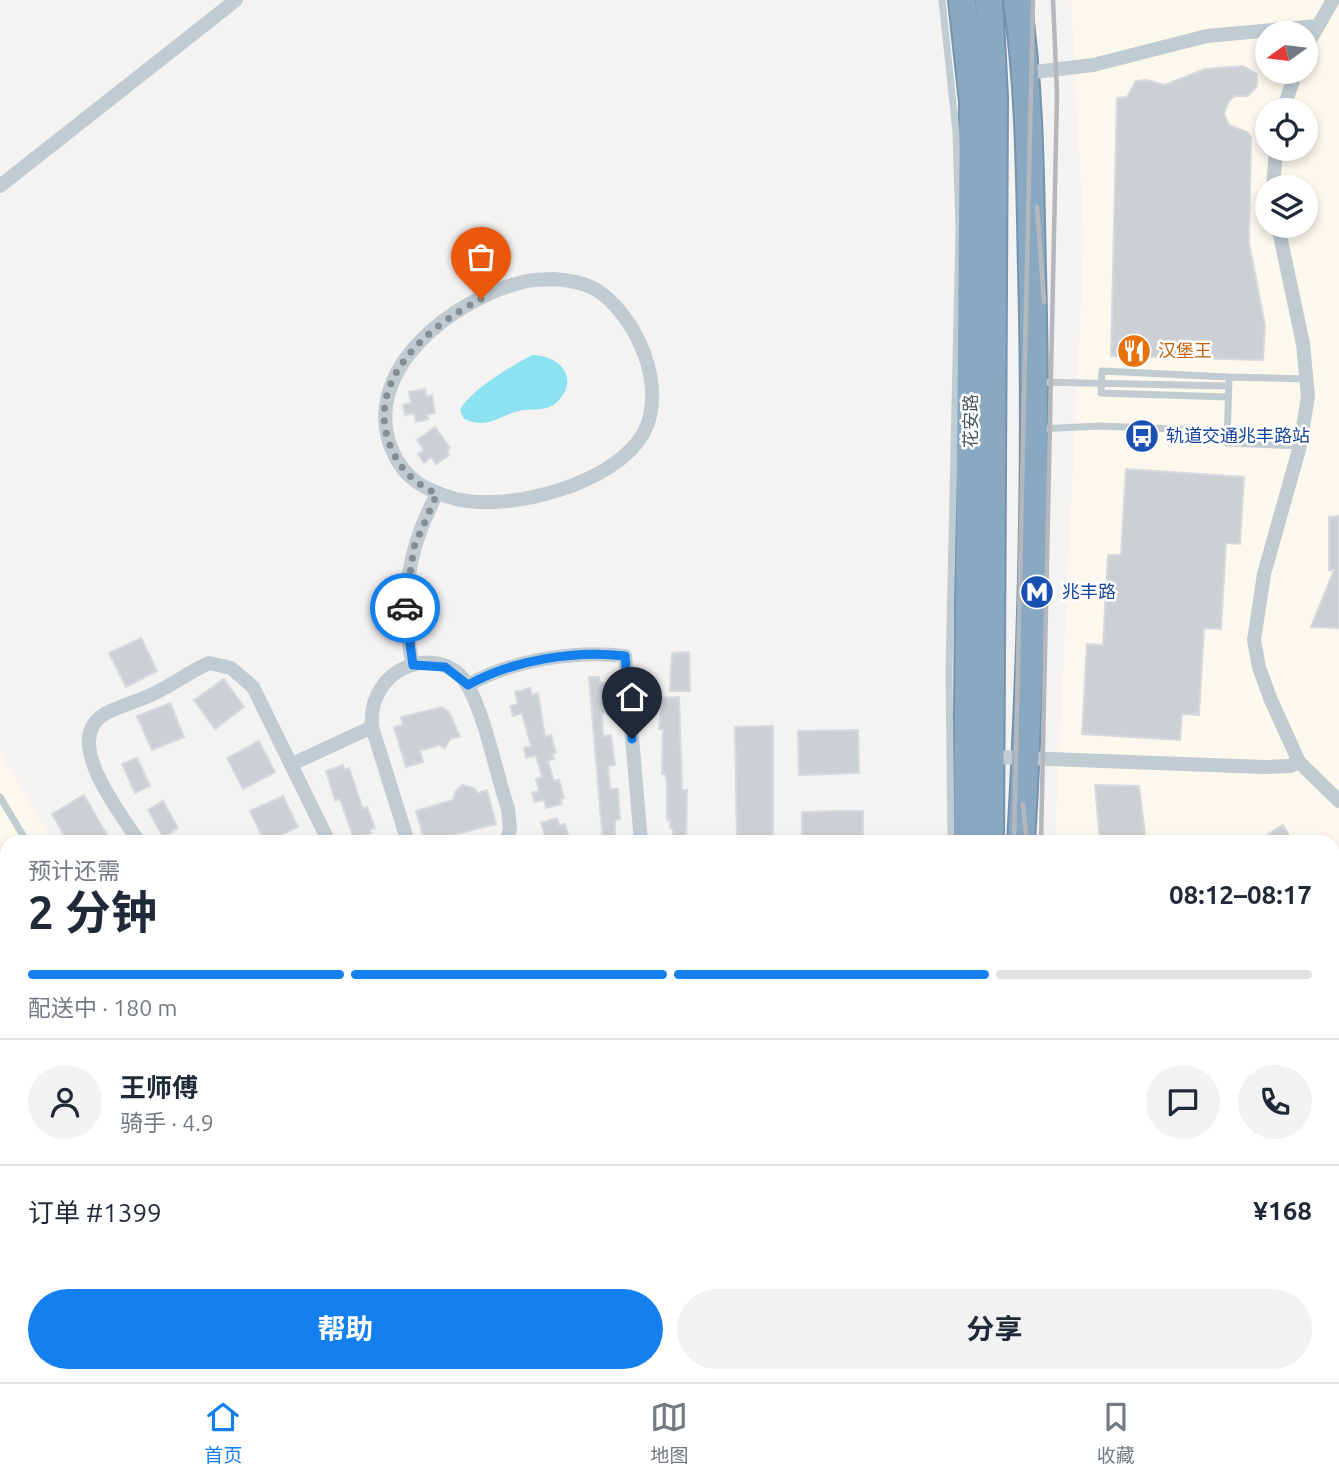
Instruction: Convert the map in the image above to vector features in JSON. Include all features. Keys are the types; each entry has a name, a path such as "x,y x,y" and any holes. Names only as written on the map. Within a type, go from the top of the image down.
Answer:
{"highway":[{"name":"花安路","path":"962,0 973,102 967,835"},
{"name":"花安路","path":"989,0 994,97 990,835"},
{"path":"1017,0 1027,73 1035,382 1026,758 1021,835"}],"street":[{"path":"0,186 236,0"},
{"path":"1318,24 1333,0"},
{"path":"1027,73 1093,65 1207,36 1255,32"},
{"path":"1281,238 1303,344 1308,396 1300,446 1264,574 1254,640 1259,667 1270,698 1299,762 1339,801"},
{"path":"554,279 576,282 594,289 612,302 628,319 649,368 649,416 644,432 634,446 603,470 549,493 495,501 463,500 437,494 421,486 400,467 387,437 384,417 391,383 414,349 464,307 524,281 554,279"},
{"path":"413,665 406,628 407,581 420,529 437,494"},
{"path":"468,685 487,674 563,657 602,653 625,656 640,835"},
{"path":"135,835 90,758 91,730 103,715 154,694 209,663 231,668 253,687 325,835"},
{"path":"406,835 372,727 371,713 378,690 387,677 413,665 445,667 468,685 508,809 508,835"},
{"path":"292,764 372,727"},
{"path":"994,757 1264,766 1290,766 1299,762"}],"lane":[{"path":"942,0 956,132 959,229 949,671 951,835"},
{"path":"1228,397 1101,393 1102,371 1307,379"},
{"path":"1229,377 1227,443 1300,446"},
{"path":"1035,382 1229,386"},
{"path":"1034,429 1100,426 1227,431"},
{"path":"0,797 23,835"}],"shaded area":[{"path":"1071,0 1339,0 1339,835 1055,835 1084,239"},
{"path":"0,752 49,835 0,835"}],"water":[{"path":"532,355 552,359 564,370 567,386 556,403 547,408 520,411 491,422 479,423 464,419 460,410 472,395"}],"building":[{"path":"1243,66 1255,73 1257,86 1248,96 1235,96 1229,101 1224,114 1229,125 1247,132 1251,137 1249,243 1265,325 1263,360 1111,356 1117,98 1127,97 1136,81 1147,80 1165,85 1205,69"},
{"path":"425,389 426,396 432,395 435,413 426,415 429,419 416,422 414,413 405,415 403,405 411,403 409,392"},
{"path":"435,427 450,448 447,451 449,455 436,464 431,457 424,463 418,454 424,450 417,440"},
{"path":"1126,469 1244,477 1240,544 1226,543 1221,629 1204,628 1199,715 1182,714 1180,740 1082,734 1087,644 1103,645 1108,555 1121,555"},
{"path":"1339,516 1339,628 1311,627 1334,570 1329,570 1329,517"},
{"path":"141,638 157,671 126,687 109,653"},
{"path":"689,652 690,691 670,691 672,653"},
{"path":"589,677 599,677 600,683 608,682 610,713 602,713 603,736 611,735 615,765 608,766 610,789 618,789 620,819 615,820 615,835 602,835"},
{"path":"224,679 244,707 215,729 194,700"},
{"path":"530,688 532,695 538,693 545,737 551,735 556,753 552,754 554,759 548,761 554,781 559,780 564,798 560,799 562,804 546,808 544,800 535,802 532,793 539,791 536,779 542,777 536,755 526,758 524,748 531,746 522,713 513,716 510,706 518,704 515,692"},
{"path":"679,697 682,790 687,790 686,835 673,835 670,820 667,820 667,782 665,774 662,774 663,729 659,729 662,698"},
{"path":"170,703 184,737 152,750 137,716"},
{"path":"442,707 449,712 460,736 450,739 445,748 439,745 420,751 423,762 406,767 394,727 403,725 401,717"},
{"path":"773,726 773,835 737,835 735,727"},
{"path":"858,730 859,773 799,775 798,731"},
{"path":"259,741 275,772 243,789 227,758"},
{"path":"137,758 150,786 135,793 122,764"},
{"path":"343,765 344,770 349,768 363,809 367,807 375,828 370,830 371,833 353,835 340,799 335,800 326,771"},
{"path":"462,785 474,788 478,793 487,790 496,824 453,835 423,835 416,811 453,800 455,792"},
{"path":"1095,785 1139,786 1145,835 1099,835"},
{"path":"84,795 107,835 64,835 52,814"},
{"path":"283,796 298,827 280,835 262,835 250,811"},
{"path":"163,801 178,828 162,835 148,810"},
{"path":"863,811 863,835 802,835 802,812"},
{"path":"557,818 559,825 565,824 568,835 545,835 541,823"},
{"path":"1283,825 1289,835 1267,835"}],"railway":[{"path":"1014,835 1033,0"},
{"path":"1041,835 1057,94 1053,0"},
{"path":"1037,207 1044,302"},
{"path":"1023,804 1026,835"}],"way so far":[{"path":"405,608 414,547 437,494 410,478 400,467 387,437 384,417 386,401 391,383 414,349 440,324 481,299"}],"place":[{"name":"汉堡王","path":"1134,351"},
{"name":"轨道交通兆丰路站","path":"1142,436"},
{"name":"兆丰路","path":"1037,592"}],"route":[{"path":"405,608 413,665 445,667 468,685 487,674 563,657 602,653 625,656 632,739"}]}
